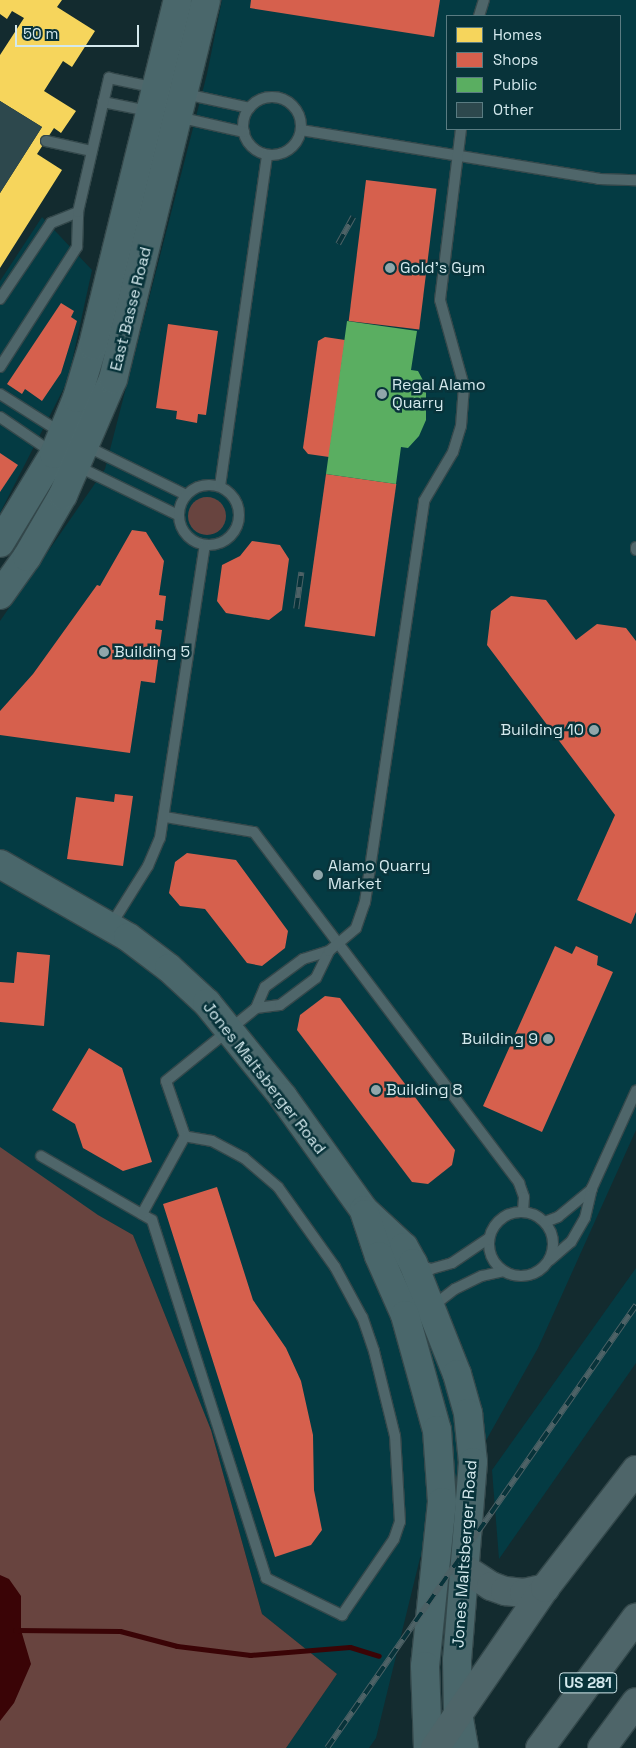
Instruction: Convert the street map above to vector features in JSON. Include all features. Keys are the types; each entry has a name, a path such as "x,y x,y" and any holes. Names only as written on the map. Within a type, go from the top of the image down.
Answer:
{"highway":[{"path":"436,1748 544,1588 636,1470"},
{"path":"465,1569 491,1586 505,1591 524,1593 544,1588"},
{"name":"US 281","path":"540,1748 636,1618"},
{"name":"US 281","path":"602,1748 636,1702"}],"main road":[{"name":"East Basse Road","path":"0,543 68,453 113,379 168,103 178,0"},
{"name":"East Basse Road","path":"168,103 206,0"},
{"name":"East Basse Road","path":"0,595 47,525 68,453"},
{"name":"Jones Maltsberger Road","path":"0,864 110,926 169,968 228,1028 283,1097 364,1210 404,1247 413,1263 432,1307 468,1413 473,1462 458,1632 458,1713 464,1748"},
{"name":"Jones Maltsberger Road","path":"364,1210 379,1256 406,1315 436,1430 442,1502 425,1666 428,1748"}],"lane":[{"path":"479,15 484,0"},
{"path":"0,367 77,247 78,212 109,78 244,132"},
{"path":"103,102 168,103 250,108 268,98 289,102 301,119 301,130 290,150 267,155 248,142 244,132 250,108"},
{"path":"301,130 598,179 636,180"},
{"path":"256,1008 264,987 303,959 333,947 356,928 365,902 424,501 453,452 462,426 464,386 440,300 461,130"},
{"path":"46,141 92,152"},
{"path":"220,486 267,155"},
{"path":"0,299 51,223 78,212"},
{"path":"0,394 68,453 186,494"},
{"path":"0,417 178,515 189,538 205,545 225,541 238,526 238,505 234,496 220,486 202,485 186,494 178,515"},
{"path":"110,926 148,866 165,817 205,545"},
{"path":"165,817 254,832 333,947 519,1183 524,1197 523,1212"},
{"path":"142,1214 185,1136 166,1081 228,1028 256,1008 280,1005 316,978 333,947"},
{"path":"489,1238 489,1250 503,1271 515,1276 529,1275 540,1270 571,1242 585,1218 592,1188 636,1091"},
{"path":"41,1156 152,1220 266,1578 342,1615 394,1539 400,1522 396,1436 374,1351 362,1317 335,1267 278,1187 244,1158 212,1141 185,1136"},
{"path":"545,1222 558,1217 592,1188"},
{"path":"413,1263 431,1269 452,1263 489,1238 499,1220 523,1212 537,1216 545,1222 553,1245 549,1260"},
{"path":"432,1307 455,1289 503,1271"}],"shaded area":[{"name":"Alamo Quarry Market","path":"222,0 636,0 636,1130 538,1348 420,1558 376,1738 369,1748 286,1748 337,1674 262,1614 211,1430 133,1235 0,1160 0,621 105,469 207,74"},
{"path":"42,217 92,270 68,380 0,513 0,281"},
{"path":"207,497 220,503 226,516 220,529 207,535 194,529 188,516 194,503"},
{"path":"0,1147 98,1215 133,1235 211,1430 262,1614 337,1674 286,1748 0,1748"},
{"path":"636,1268 636,1363 499,1559 492,1470"},
{"path":"0,1575 9,1579 21,1596 21,1630 31,1664 14,1703 0,1721"}],"building: Homes":[{"path":"0,0 62,0 57,7 95,31 72,67 63,61 44,91 76,111 61,133 54,128 37,154 62,170 0,268 0,193 42,127 0,101 0,55 24,18 12,11 7,19 0,14"}],"building: Shops":[{"path":"251,0 440,0 434,37 250,8"},
{"path":"366,180 436,189 419,330 349,321"},
{"path":"61,303 74,311 71,317 77,321 61,373 42,401 25,389 22,394 7,384"},
{"path":"168,324 218,331 206,415 198,414 197,423 176,419 177,411 156,408"},
{"path":"325,337 345,340 329,457 308,454 303,448 318,341"},
{"path":"0,453 18,465 0,492"},
{"path":"326,474 396,484 375,636 305,627"},
{"name":"Building 5","path":"132,530 146,532 164,561 159,595 166,596 163,621 156,620 155,629 162,630 155,683 141,681 130,753 0,735 0,711 33,674 97,585 100,586"},
{"path":"252,541 280,545 289,559 282,610 269,620 226,613 217,601 222,565 240,556"},
{"name":"Building 10","path":"511,596 546,600 576,640 597,624 626,628 636,641 636,912 631,924 577,900 615,815 487,645 491,611"},
{"path":"115,794 133,796 123,866 67,859 76,797 114,802"},
{"path":"187,853 236,860 288,931 285,948 262,966 247,963 205,909 180,906 169,893 175,862"},
{"name":"Building 9","path":"555,946 572,954 576,946 598,956 597,965 613,972 542,1132 483,1106"},
{"path":"17,952 50,955 44,1026 0,1022 0,982 14,983"},
{"name":"Building 8","path":"325,996 340,998 455,1150 452,1165 428,1184 412,1182 297,1030 300,1015"},
{"path":"89,1048 122,1068 152,1162 123,1171 83,1148 75,1124 52,1110"},
{"path":"217,1187 253,1300 286,1348 301,1381 313,1435 314,1490 322,1530 311,1545 275,1557 163,1204"}],"building: Public":[{"name":"Regal Alamo Quarry","path":"347,321 417,331 411,370 418,371 426,386 426,420 419,436 408,448 401,447 396,484 326,474"}],"building: Other":[{"path":"0,101 42,127 0,193"}],"waterway":[{"path":"15,1630 120,1631 177,1646 250,1655 350,1647 379,1656"}],"railway":[{"path":"338,244 353,217"},
{"path":"296,609 301,572"},
{"path":"327,1748 636,1305"}],"place":[{"name":"Gold's Gym","path":"390,268"},
{"name":"Regal Alamo Quarry","path":"382,394"},
{"name":"Building 5","path":"104,652"},
{"name":"Building 10","path":"594,730"},
{"name":"Alamo Quarry Market","path":"318,875"},
{"name":"Building 9","path":"548,1039"},
{"name":"Building 8","path":"376,1090"}]}
